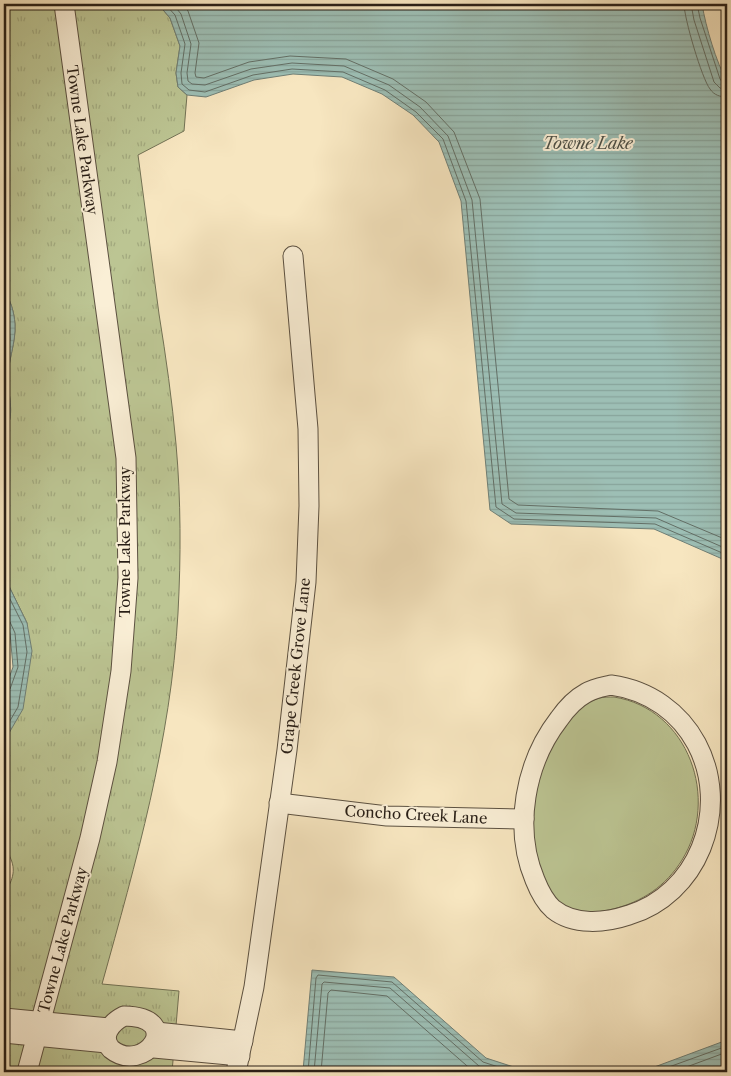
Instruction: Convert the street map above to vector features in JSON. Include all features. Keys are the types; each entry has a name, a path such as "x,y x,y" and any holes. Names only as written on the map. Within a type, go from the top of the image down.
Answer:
{"street":[{"name":"Towne Lake Parkway","path":"27,1072 90,838 108,762 121,670 128,578 126,458 64,4"},
{"name":"Grape Creek Grove Lane","path":"239,1056 252,1001 299,652 306,582 309,506 308,429 293,256"},
{"path":"624,687 652,697 664,706 688,730 699,748 710,782 710,816 704,840 695,863 671,892 643,910 612,920 588,921 566,916 552,908 539,890 532,873 526,852 524,819 526,794 538,753 545,739 566,708 585,693 596,688 624,687"},
{"name":"Concho Creek Lane","path":"279,803 387,816 524,819"},
{"path":"124,1016 134,1016 143,1018 150,1023 155,1040 147,1054 139,1058 128,1058 112,1049 108,1035 116,1020 124,1016"},
{"path":"4,1018 38,1029"},
{"path":"4,1033 38,1029 108,1035"},
{"path":"155,1040 239,1056"}],"green space":[{"path":"4,4 158,4 170,18 180,46 176,73 178,87 187,95 184,131 138,155 171,395 178,465 180,571 178,613 168,707 160,754 139,846 102,984 179,991 172,1072 4,1072 4,896 13,876 13,866 9,855 4,854 4,737 9,733 27,623 4,576 4,432 8,426 11,413 8,378 15,324 12,307 4,291"},
{"path":"614,697 640,705 662,719 678,738 690,760 697,785 698,810 693,836 682,860 669,878 661,885 652,892 624,906 600,911 574,910 558,901 551,893 540,870 533,842 532,825 536,790 549,751 559,733 571,718 584,706 599,698"}],"water":[{"name":"Towne Lake","path":"158,4 702,4 712,44 727,82 727,561 654,529 511,524 490,510 461,201 439,142 413,115 382,94 342,77 293,74 254,80 206,97 187,95 178,87 176,73 180,46 170,18"},
{"path":"4,291 12,307 15,324 8,378 11,413 8,426 4,432"},
{"path":"4,576 27,623 32,651 23,709 9,733 4,737 4,692 13,667 10,633 4,622"},
{"path":"312,970 394,977 486,1058 529,1072 303,1071"},
{"path":"727,1040 727,1072 641,1072"}]}
